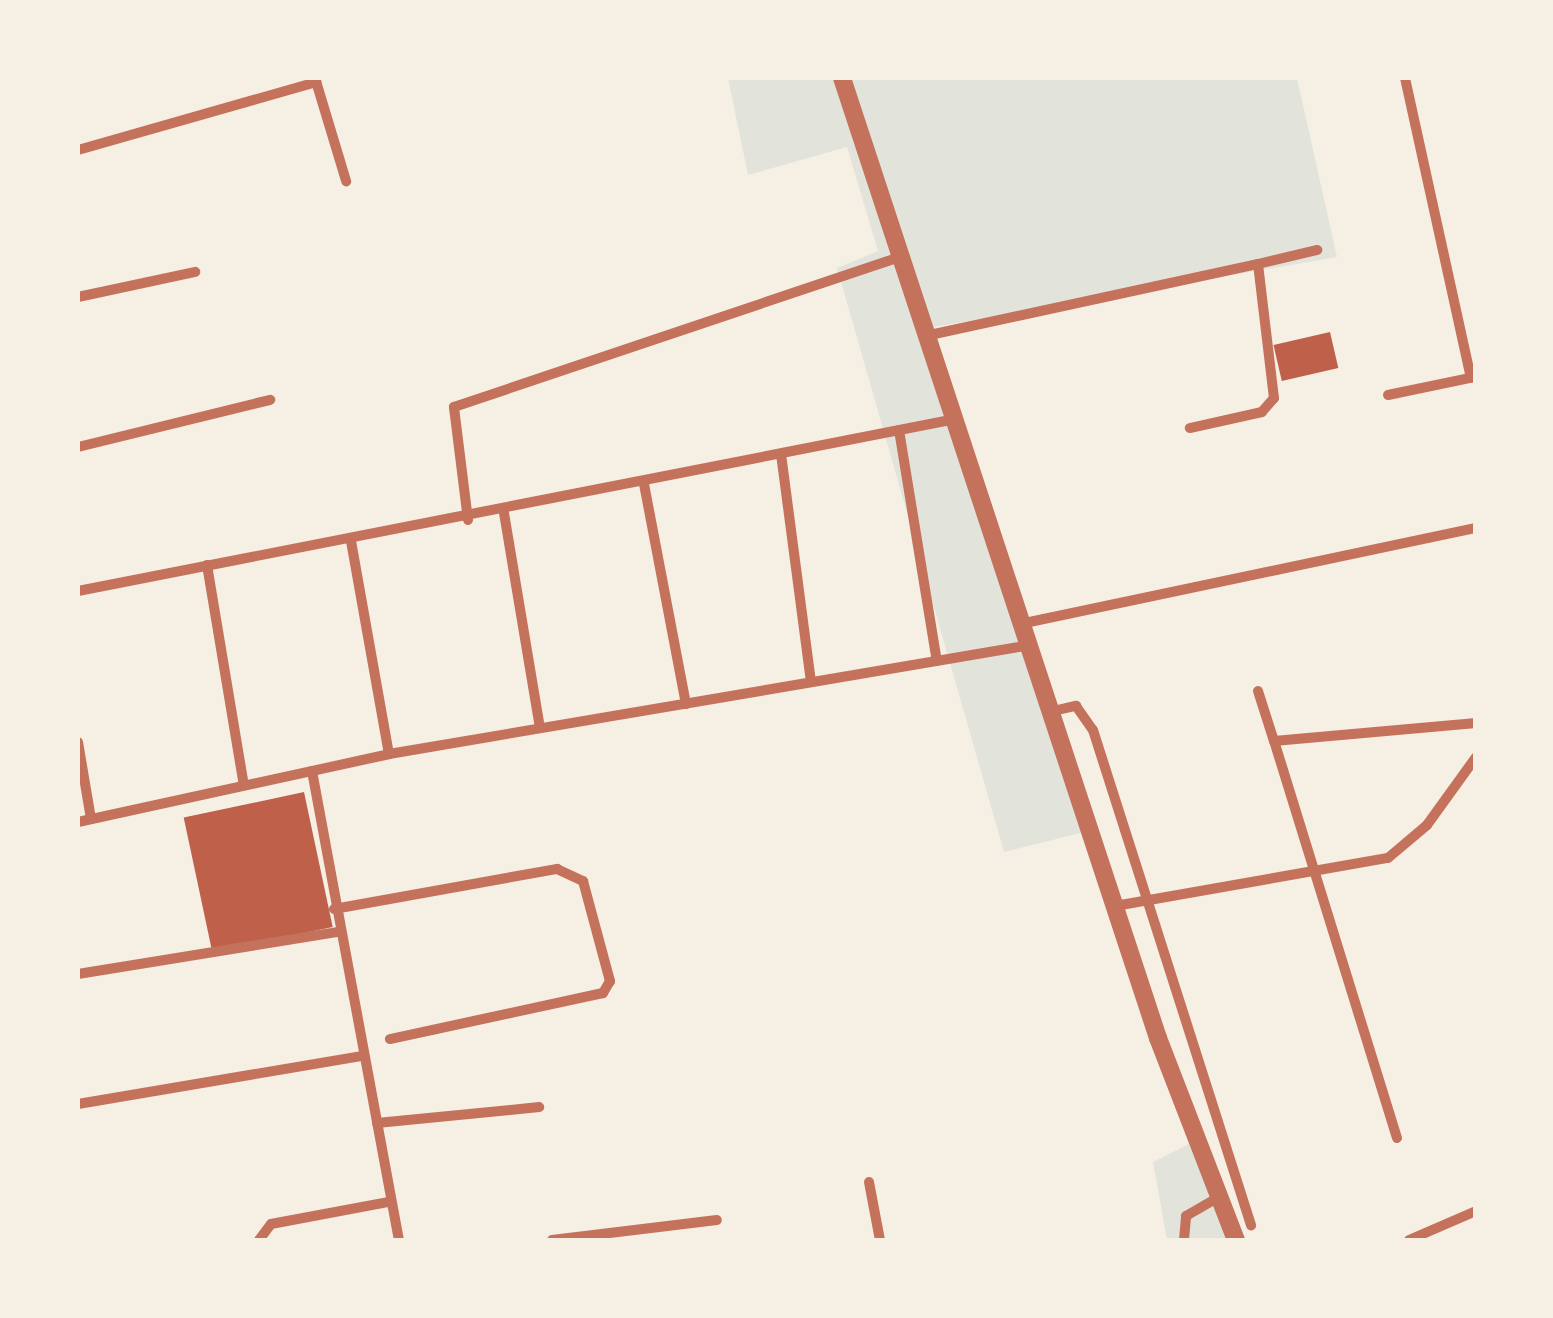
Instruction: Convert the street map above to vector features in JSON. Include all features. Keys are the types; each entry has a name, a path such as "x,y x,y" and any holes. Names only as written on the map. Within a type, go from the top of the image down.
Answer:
{"street":[{"path":"842,78 1048,712 1236,1240"},
{"path":"1388,395 1473,377 1405,78"},
{"path":"78,150 315,80 346,182"},
{"path":"924,336 1317,250"},
{"path":"468,520 454,407 898,258"},
{"path":"1190,428 1262,412 1274,398 1258,264"},
{"path":"78,297 195,272"},
{"path":"78,447 270,400"},
{"path":"78,591 504,514 950,420"},
{"path":"899,430 937,661"},
{"path":"781,454 810,681"},
{"path":"644,484 686,704"},
{"path":"504,514 540,728"},
{"path":"1020,624 1476,528"},
{"path":"351,541 389,754"},
{"path":"207,565 244,785"},
{"path":"78,822 389,754 1026,646"},
{"path":"1258,692 1397,1138"},
{"path":"1048,712 1083,710 1251,1225"},
{"path":"1274,742 1476,722"},
{"path":"78,742 91,819"},
{"path":"1115,906 1316,874 1388,858 1427,825 1476,757"},
{"path":"312,771 361,1056 399,1240"},
{"path":"334,908 557,869 583,881 610,982 603,993 390,1039"},
{"path":"78,974 338,932"},
{"path":"78,1104 361,1056"},
{"path":"377,1123 539,1107"},
{"path":"869,1182 880,1240"},
{"path":"1184,1240 1186,1216 1219,1197"},
{"path":"259,1240 271,1224 389,1202"},
{"path":"1409,1240 1476,1212"},
{"path":"552,1240 716,1220"}],"shaded area":[{"path":"728,78 1297,78 1337,257 923,329 1097,829 1004,852 837,268 878,251 847,147 748,175"},
{"path":"1197,1140 1239,1240 1167,1240 1153,1162"}],"building":[{"path":"1330,332 1338,368 1282,381 1273,345"},
{"path":"304,792 333,927 212,953 184,818"}]}
